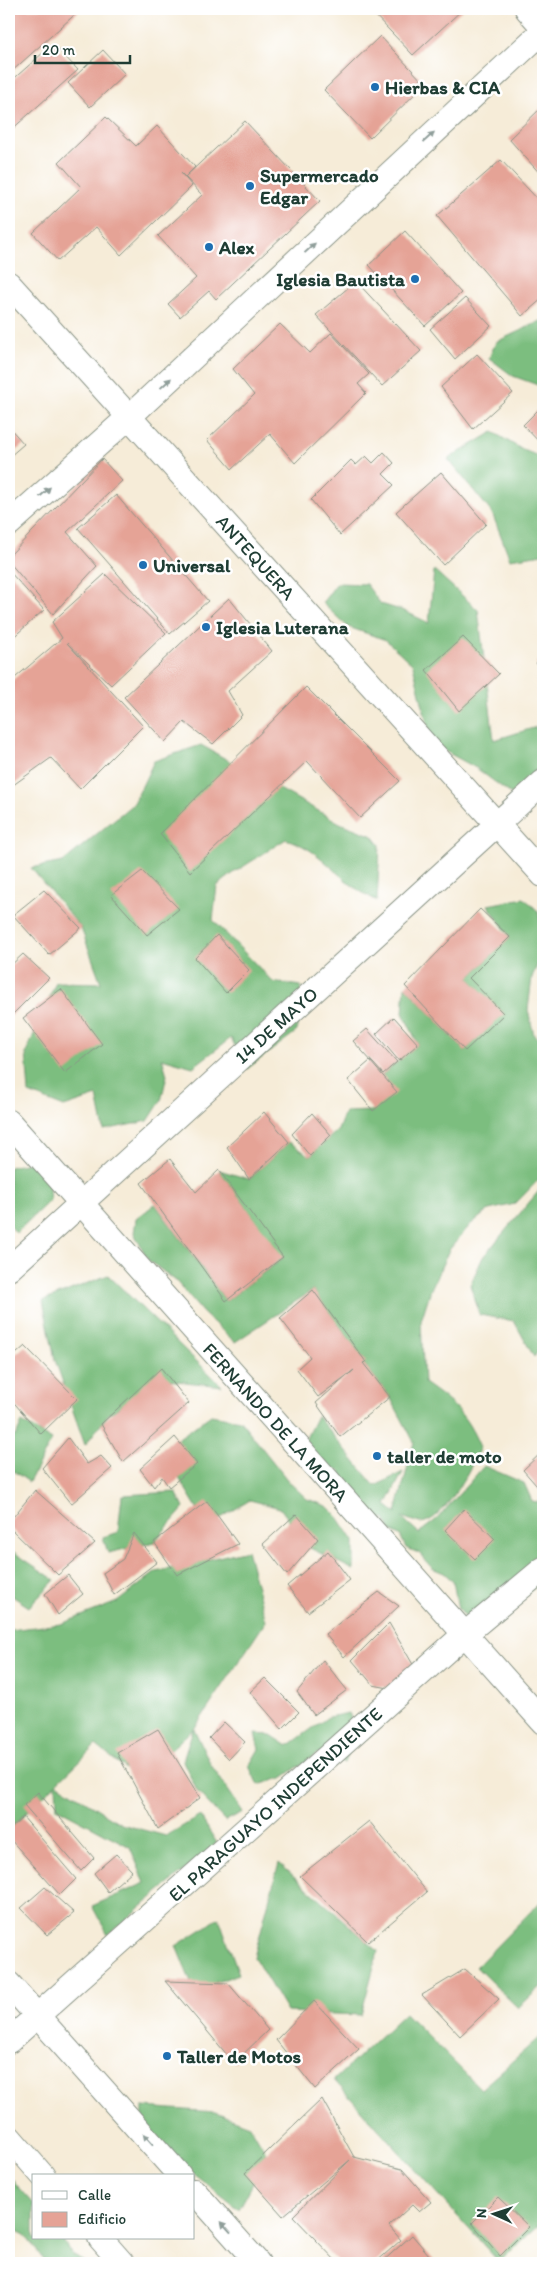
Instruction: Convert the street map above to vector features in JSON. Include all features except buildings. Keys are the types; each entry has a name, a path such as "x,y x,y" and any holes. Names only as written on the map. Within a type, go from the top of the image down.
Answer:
{"street":[{"path":"527,9 543,27"},
{"path":"9,524 129,417 543,31"},
{"name":"ANTEQUERA","path":"9,284 543,875"},
{"name":"14 DE MAYO","path":"9,1269 543,782"},
{"name":"FERNANDO DE LA MORA","path":"9,1122 543,1722"},
{"name":"EL PARAGUAYO INDEPENDIENTE","path":"9,2041 465,1634 543,1569"},
{"path":"9,1984 178,2174"},
{"path":"9,2137 41,2174"},
{"path":"195,2192 258,2263"},
{"path":"102,2240 122,2263"}],"green space":[{"path":"543,320 543,387 513,376 489,358 496,342"},
{"path":"493,432 521,449 543,458 543,554 510,559 492,513 448,459"},
{"path":"434,570 478,610 494,740 543,725 543,766 511,794 476,768 432,744 413,665 386,640 348,627 322,603 337,583 366,584 381,604 404,611 429,623"},
{"path":"201,745 340,823 373,836 380,845 377,901 344,879 307,848 286,839 217,886 213,920 273,982 301,986 297,1031 247,1069 231,1038 193,1067 162,1058 167,1075 161,1101 148,1121 104,1130 97,1096 64,1107 29,1093 26,1053 56,982 101,983 81,928 31,868 63,862 134,803 154,761"},
{"path":"524,898 538,911 543,935 543,952 532,977 528,1010 534,1035 543,1041 543,1175 515,1204 489,1210 471,1224 449,1250 431,1289 421,1321 424,1383 458,1410 470,1426 480,1447 456,1492 438,1514 429,1521 420,1523 401,1517 419,1533 437,1519 484,1466 524,1483 532,1501 543,1503 543,1581 480,1630 458,1609 453,1581 444,1573 432,1568 419,1553 406,1548 400,1535 390,1530 385,1519 374,1518 350,1500 341,1471 323,1467 305,1440 317,1416 375,1486 403,1472 386,1505 396,1513 414,1442 390,1397 363,1363 365,1361 313,1290 235,1342 203,1313 176,1281 148,1260 134,1233 136,1219 155,1204 226,1301 283,1258 219,1170 249,1179 289,1142 310,1156 338,1130 345,1112 372,1111 383,1074 418,1044 403,1013 405,986 465,1051 503,1014 469,978 510,937 488,905"},
{"path":"29,1163 48,1176 50,1200 16,1233 9,1224 9,1167"},
{"path":"543,1186 543,1345 534,1357 514,1321 480,1315 470,1285 483,1257"},
{"path":"108,1275 222,1386 158,1379 108,1415 85,1445 55,1360 43,1301"},
{"path":"211,1415 240,1420 289,1482 307,1499 327,1506 338,1517 354,1541 354,1570 310,1548 280,1508 250,1500 208,1526 162,1450"},
{"path":"22,1422 52,1440 29,1482 9,1468 9,1437 16,1436"},
{"path":"176,1492 184,1508 154,1542 108,1553 103,1537 118,1532 122,1495"},
{"path":"9,1549 55,1580 29,1607 9,1594"},
{"path":"247,1550 266,1621 194,1729 211,1765 243,1812 225,1821 197,1791 183,1761 193,1729 138,1779 96,1745 57,1783 121,1824 166,1836 200,1816 217,1843 108,1935 92,1906 145,1883 130,1847 57,1808 56,1784 9,1830 9,1630 61,1624 117,1602 156,1572"},
{"path":"349,1713 356,1730 344,1763 318,1753 282,1778 258,1785 249,1766 259,1749 255,1734 271,1735 288,1746 328,1717"},
{"path":"279,1863 378,1951 361,2015 287,2012 254,1957"},
{"path":"543,1899 543,1985 518,2008 476,1967"},
{"path":"219,1918 239,1974 194,1990 176,1946"},
{"path":"405,2013 481,2089 543,2034 543,2221 499,2262 334,2080"},
{"path":"143,2107 215,2112 250,2125 268,2156 239,2209 142,2133"},
{"path":"9,2176 32,2202 32,2240 62,2240 72,2255 86,2263 46,2263 25,2235 9,2227"}],"place":[{"name":"Hierbas & CIA","path":"375,87"},
{"name":"Supermercado Edgar","path":"250,186"},
{"name":"Alex","path":"209,247"},
{"name":"Iglesia Bautista","path":"415,279"},
{"name":"Universal","path":"143,565"},
{"name":"Iglesia Luterana","path":"206,627"},
{"name":"taller de moto","path":"377,1456"},
{"name":"Taller de Motos","path":"167,2056"}]}
